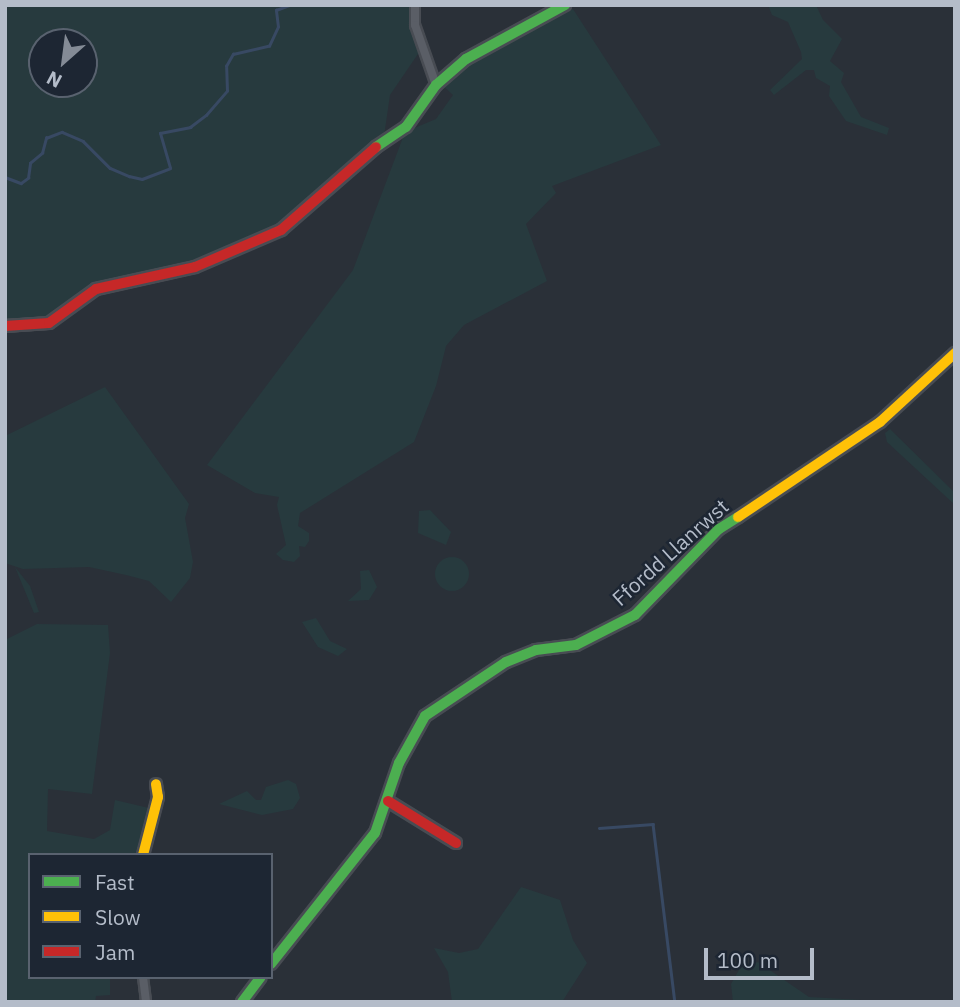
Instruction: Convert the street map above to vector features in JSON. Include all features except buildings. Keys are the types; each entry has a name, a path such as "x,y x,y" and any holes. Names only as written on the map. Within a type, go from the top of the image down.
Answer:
{"main road":[{"path":"5,326 49,323 96,289 195,267 281,230 384,140 406,127 436,85 466,59 565,5"},
{"name":"Ffordd Llanrwst","path":"273,961 375,833 417,726 440,704 519,656 576,645 635,615 719,529 880,422 955,353"},
{"path":"144,853 158,797 156,784"},
{"path":"388,801 456,843"},
{"path":"242,1002 259,979"}],"street":[{"path":"415,5 415,25 436,85"},
{"path":"143,979 146,1002"}],"green space":[{"path":"5,5 411,5 412,30 420,51 390,95 384,136 281,226 194,264 85,291 50,317 5,323"},
{"path":"768,5 816,5 823,20 842,39 830,61 844,73 841,82 861,117 889,128 887,135 846,121 829,96 830,86 816,78 814,70 806,70 774,95 770,90 802,59 788,22 772,15"},
{"path":"573,9 661,145 552,186 556,193 526,224 547,281 464,325 446,346 436,386 414,442 300,513 298,526 309,533 309,541 305,547 299,546 300,556 294,562 283,560 276,554 286,545 277,505 279,497 255,493 207,465 353,270 405,132 436,119 453,95 439,82 471,56 475,62"},
{"path":"105,387 189,504 185,518 193,562 190,578 171,602 149,581 126,575 89,567 23,569 5,563 5,436"},
{"path":"890,429 955,493 955,505 887,442 885,433"},
{"path":"430,510 451,532 446,545 418,533 419,511"},
{"path":"452,557 464,562 469,574 464,586 452,591 440,586 435,574 440,562"},
{"path":"15,567 30,586 39,612 34,613"},
{"path":"369,570 377,587 369,600 348,601 361,589 360,571"},
{"path":"316,618 330,641 347,649 338,656 318,647 302,622"},
{"path":"37,624 108,625 110,653 92,794 48,789 47,831 94,839 110,830 115,800 153,809 143,853 28,853 28,979 110,979 110,995 96,996 95,1002 5,1002 5,640"},
{"path":"288,780 296,784 300,798 293,809 262,815 219,804 247,791 256,800 261,800 266,787"},
{"path":"521,887 560,900 573,940 587,963 562,1002 452,1002 448,972 434,948 459,953 478,949"},
{"path":"758,962 809,997 896,1002 733,1002 731,984 740,968"}],"waterway":[{"path":"5,177 21,183 28,178 30,163 42,153 46,138 62,132 83,141 110,168 129,176 142,179 170,168 160,133 190,127 206,115 227,91 226,66 233,54 269,46 278,27 276,10 290,5"},
{"path":"599,828 653,824 675,1002"}],"traffic: fast":[{"path":"376,147 406,127 436,85 466,59 565,5"},
{"path":"273,961 375,833 399,763 425,716 506,662 536,650 576,645 635,615 719,529 738,517"},
{"path":"242,1002 259,979"}],"traffic: slow":[{"path":"738,517 880,422 955,353"},
{"path":"144,853 158,797 156,784"}],"traffic: jam":[{"path":"5,326 49,323 96,289 195,267 281,230 376,147"},
{"path":"388,801 456,843"}]}
